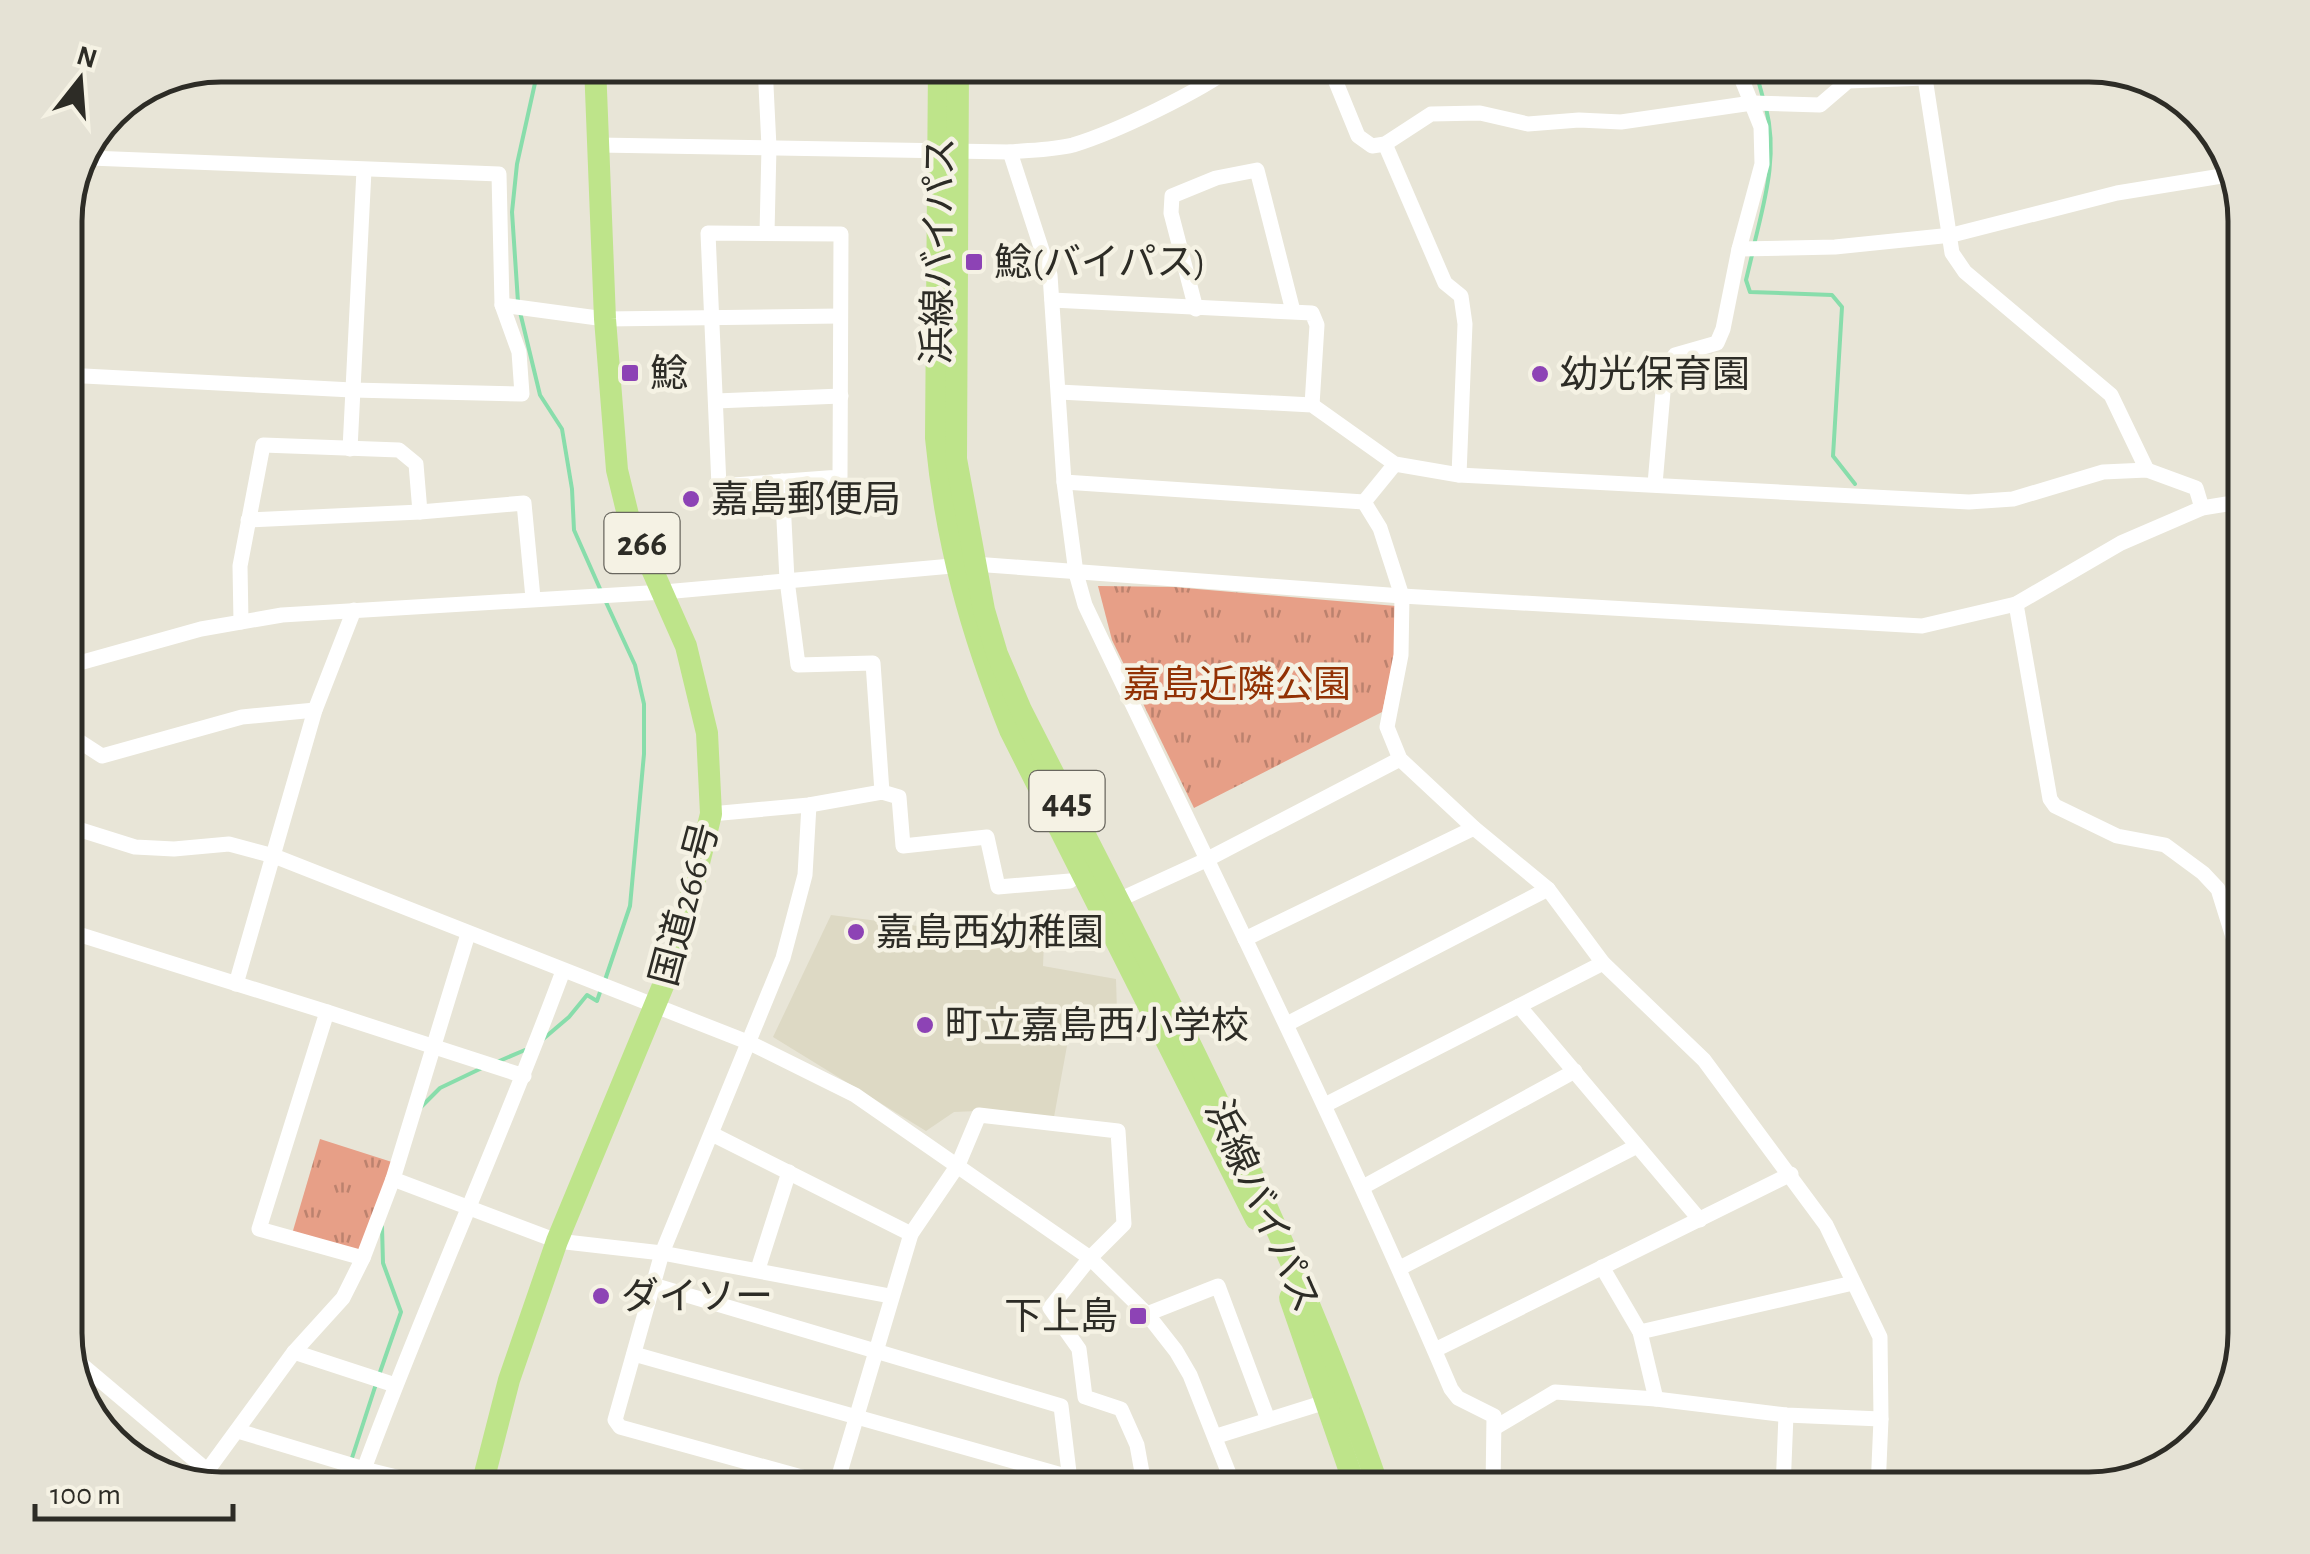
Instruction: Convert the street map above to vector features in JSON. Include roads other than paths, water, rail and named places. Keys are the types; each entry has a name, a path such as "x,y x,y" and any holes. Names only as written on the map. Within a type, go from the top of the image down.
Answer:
{"highway":[{"name":"国道266号","path":"485,1472 510,1380 557,1241 677,952 711,814 708,733 686,646 628,515 616,470 605,319 596,82"},
{"name":"浜線バイパス","path":"941,82 949,149"},
{"name":"浜線バイパス","path":"956,82 949,149 936,438 942,496 964,565 981,658 1010,730 1108,905 1370,1472"},
{"name":"浜線バイパス","path":"1338,1400 1353,1472"}],"street":[{"path":"766,82 768,233"},
{"path":"598,145 1010,152 1074,144 1160,107 1204,82"},
{"path":"1336,82 1358,136 1372,146 1384,144 1431,114 1480,113 1528,124 1621,122 1752,103 1820,105 1847,82"},
{"path":"1655,484 1665,370 1675,356 1716,343 1724,329 1739,249 1762,164 1761,128 1743,82"},
{"path":"1926,82 1952,253 1965,272 2111,395 2147,470"},
{"path":"1384,144 1445,282 1462,296 1465,324 1459,475"},
{"path":"1010,152 1050,274 1064,482 1076,572 1086,605 1287,1024 1458,1398 1488,1411 1496,1427 1494,1472"},
{"path":"83,376 522,394 519,352 502,304 500,174 98,158"},
{"path":"350,449 364,170"},
{"path":"1196,308 1171,213 1172,196 1216,178 1257,170 1293,311"},
{"path":"1739,249 1835,247 1952,235 2117,194 2220,176"},
{"path":"708,233 841,234 840,316 840,477 719,486 708,233"},
{"path":"1052,300 1312,313 1317,325 1312,405"},
{"path":"502,304 605,319 840,316"},
{"path":"1060,392 1312,405 1395,464 1459,475 1969,502 2013,499 2103,472 2147,470 2196,488 2202,508"},
{"path":"716,401 841,396"},
{"path":"241,622 240,566 263,445 399,450 416,464 420,512"},
{"path":"1364,502 1395,464"},
{"path":"782,481 787,580 798,666 873,663 882,792"},
{"path":"1064,482 1364,502"},
{"path":"1364,502 1380,528 1402,596 1401,655 1387,727 1400,759 1474,828 1548,889 1603,963 1704,1060 1826,1225 1880,1337 1879,1472"},
{"path":"248,520 524,503 533,598"},
{"path":"83,662 200,629 241,622 354,610 664,592 964,565 1402,596 1922,626 2016,604 2122,543 2202,508 2228,503"},
{"path":"2016,604 2050,799 2055,806 2117,836 2165,845 2218,889 2228,921"},
{"path":"236,984 314,710 354,610"},
{"path":"83,744 102,756 242,717 314,710"},
{"path":"1108,905 1206,860 1400,759"},
{"path":"711,814 809,805 882,792 899,797 903,846 987,837 998,888 1070,881"},
{"path":"782,1472 620,1427 615,1420 662,1252 783,958 805,874 809,805"},
{"path":"1245,939 1474,828"},
{"path":"83,831 135,847 174,850 229,844 274,856 750,1044 855,1095 1090,1258 1147,1314 1190,1375 1229,1472"},
{"path":"1287,1024 1548,889"},
{"path":"209,1471 294,1352 342,1298 363,1258 393,1179 468,934"},
{"path":"83,936 524,1076"},
{"path":"1324,1105 1603,963"},
{"path":"364,1469 524,1076 563,970"},
{"path":"1519,1006 1700,1220"},
{"path":"327,1012 259,1229 363,1258"},
{"path":"1363,1188 1574,1071"},
{"path":"843,1472 874,1351 911,1234 958,1165 979,1115 1118,1132 1124,1224 1090,1258 1050,1308 1078,1349 1085,1397 1122,1410 1137,1445 1142,1472"},
{"path":"712,1134 911,1234"},
{"path":"1400,1268 1638,1146"},
{"path":"758,1269 789,1172"},
{"path":"1435,1350 1791,1174"},
{"path":"393,1179 557,1241 662,1252 890,1296"},
{"path":"1602,1267 1640,1332 1656,1399"},
{"path":"1640,1332 1854,1283"},
{"path":"653,1285 1061,1406 1069,1472"},
{"path":"1147,1314 1218,1286 1267,1417"},
{"path":"294,1352 396,1385"},
{"path":"634,1354 1034,1472"},
{"path":"88,1371 195,1469"},
{"path":"1496,1427 1556,1392 1786,1415 1882,1419"},
{"path":"1216,1436 1267,1417 1338,1400"},
{"path":"1784,1472 1786,1415"},
{"path":"238,1431 376,1472"}],"waterway":[{"path":"518,302 512,212 517,164 535,82"},
{"path":"1759,82 1763,98"},
{"path":"1754,245 1770,160 1766,108"},
{"path":"1752,255 1746,280 1750,292 1832,295 1842,307 1833,456 1855,484"},
{"path":"520,312 540,395 562,429 574,530 601,591"},
{"path":"604,983 630,906 644,754 644,704 635,665 605,600"},
{"path":"542,1040 587,995 597,1001 600,992"},
{"path":"497,1062 525,1050"},
{"path":"421,1107 440,1088 484,1067"},
{"path":"379,1375 401,1312 383,1263 382,1227"},
{"path":"351,1461 376,1384"}],"place":[{"name":"鯰(バイパス)","path":"974,262"},
{"name":"鯰","path":"630,373"},
{"name":"幼光保育園","path":"1540,374"},
{"name":"嘉島郵便局","path":"691,499"},
{"name":"嘉島西幼稚園","path":"856,932"},
{"name":"町立嘉島西小学校","path":"925,1025"},
{"name":"ダイソー","path":"601,1296"},
{"name":"下上島","path":"1138,1316"}],"park label":[{"name":"嘉島近隣公園","path":"1237,684"}]}
